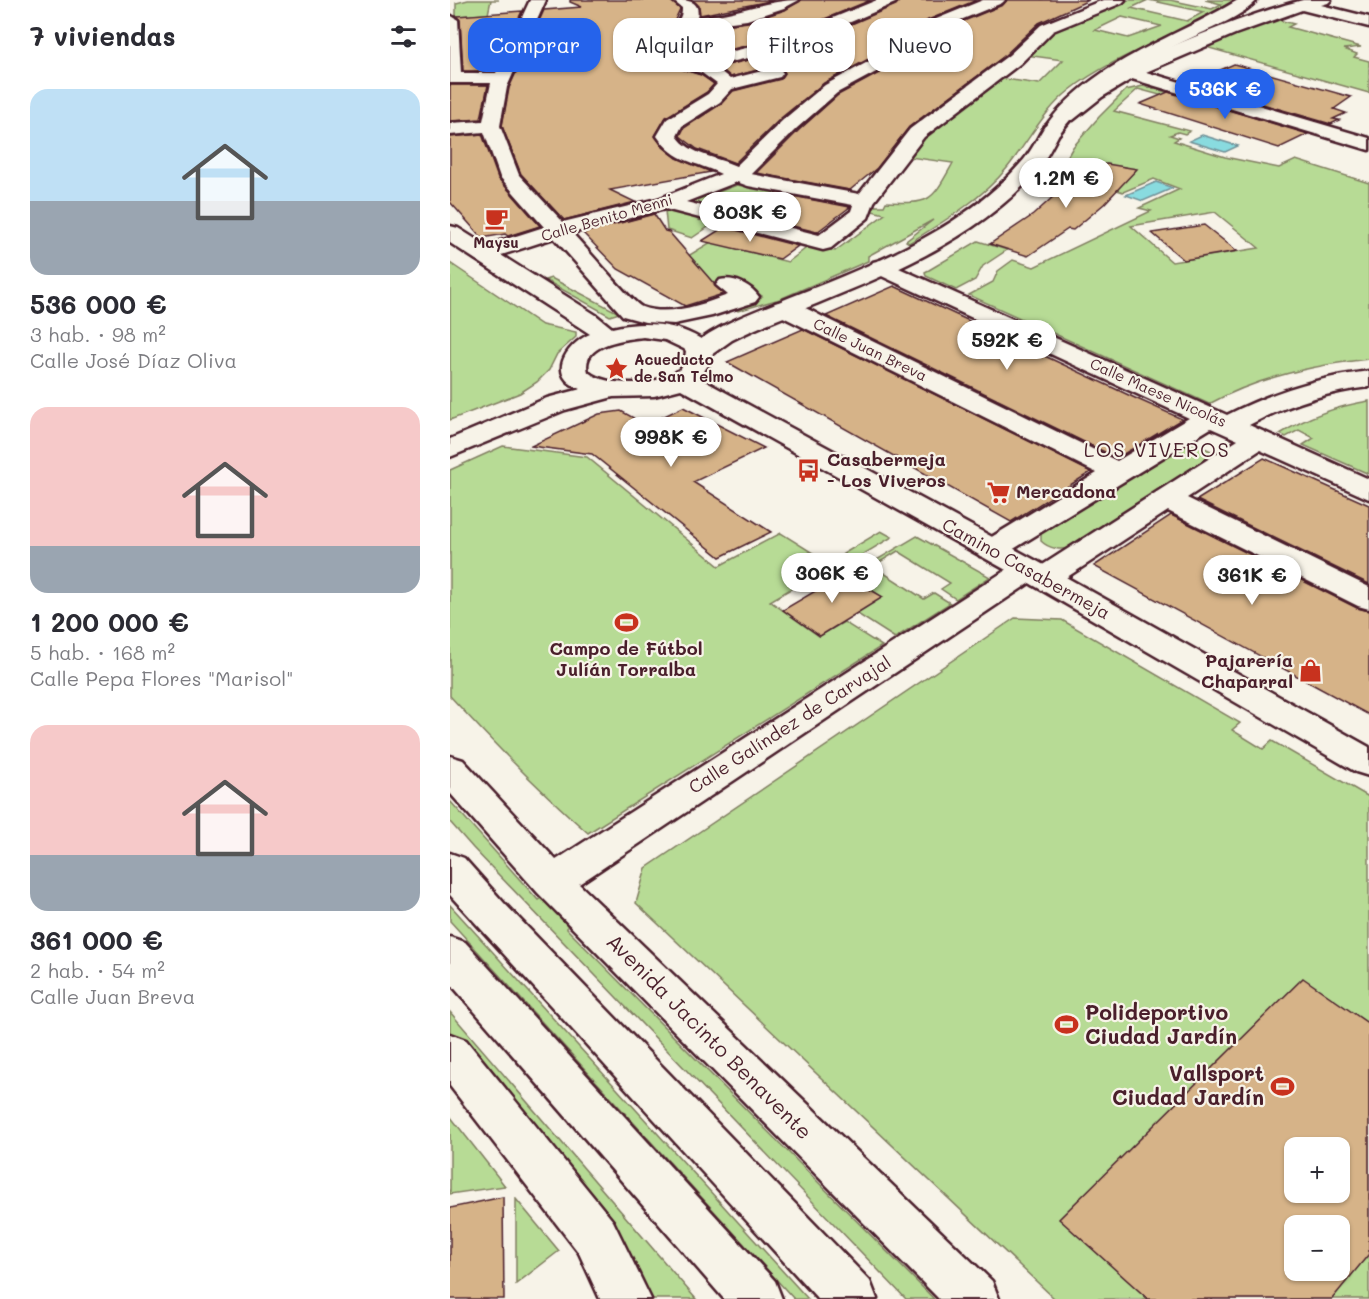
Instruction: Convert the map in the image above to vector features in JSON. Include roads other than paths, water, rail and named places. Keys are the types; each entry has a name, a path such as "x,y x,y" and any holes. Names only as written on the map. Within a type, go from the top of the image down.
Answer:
{"main road":[{"path":"538,0 498,87 491,126 510,177 631,311 646,317 670,317 697,312 747,297 728,285"},
{"path":"680,0 690,6 690,18"},
{"path":"735,18 791,0"},
{"path":"735,56 784,44 890,0"},
{"name":"Calle Benito Menni","path":"483,254 558,230 665,203 737,174 752,164 790,124 831,89 898,53 935,25 997,0"},
{"path":"665,203 823,243 861,214 864,201 917,133 1015,59 1047,28 1117,0"},
{"path":"699,352 718,338 881,267 921,247 993,203 1029,167 1062,112 1075,100 1249,0"},
{"path":"1122,72 1269,0"},
{"path":"1122,72 1280,10 1323,0"},
{"path":"1302,4 1369,22"},
{"path":"450,20 453,78 503,78"},
{"path":"709,72 722,78 726,85"},
{"path":"1122,72 1369,144"},
{"path":"774,74 726,85 714,98 674,123 668,136 674,146 696,159 720,166 748,180 864,201"},
{"path":"450,129 491,126"},
{"path":"450,233 587,320 607,336"},
{"name":"Calle Maese Nicolás","path":"881,267 1369,490"},
{"path":"670,333 783,308"},
{"name":"Calle Juan Breva","path":"783,308 820,324 1119,473"},
{"path":"450,432 547,391 573,367 575,357 585,347 607,336 643,330 670,333 686,338 699,352 700,360 692,372 682,379 660,388 631,392 609,390 585,382 578,377 573,367"},
{"name":"Camino Casabermeja","path":"682,379 1036,574 1369,763"},
{"path":"991,550 1119,473 1220,421 1308,389 1369,379"},
{"path":"450,449 556,404 609,390"},
{"name":"Calle Galíndez de Carvajal","path":"552,882 1036,574 1166,499 1259,439"},
{"path":"1166,499 1369,599"},
{"name":"Avenida Jacinto Benavente","path":"450,769 552,882 974,1299"},
{"path":"450,868 852,1299"},
{"path":"450,954 758,1299"},
{"path":"450,1053 596,1237 626,1299"}],"water":[{"path":"1202,135 1238,146 1225,152 1189,141"},
{"path":"1156,182 1173,188 1143,201 1126,195"}],"place":[{"name":"Maysu","path":"496,219"},
{"name":"Acueducto de San Telmo","path":"616,369"},
{"name":"Casabermeja - Los Viveros","path":"809,470"},
{"name":"Mercadona","path":"998,492"},
{"name":"Campo de Fútbol Julíán Torralba","path":"626,623"},
{"name":"Pajarería Chaparral","path":"1311,671"},
{"name":"Polideportivo Ciudad Jardín","path":"1067,1025"},
{"name":"Vallsport Ciudad Jardín","path":"1282,1086"}],"district":[{"name":"LOS VIVEROS","path":"1157,450"}]}
